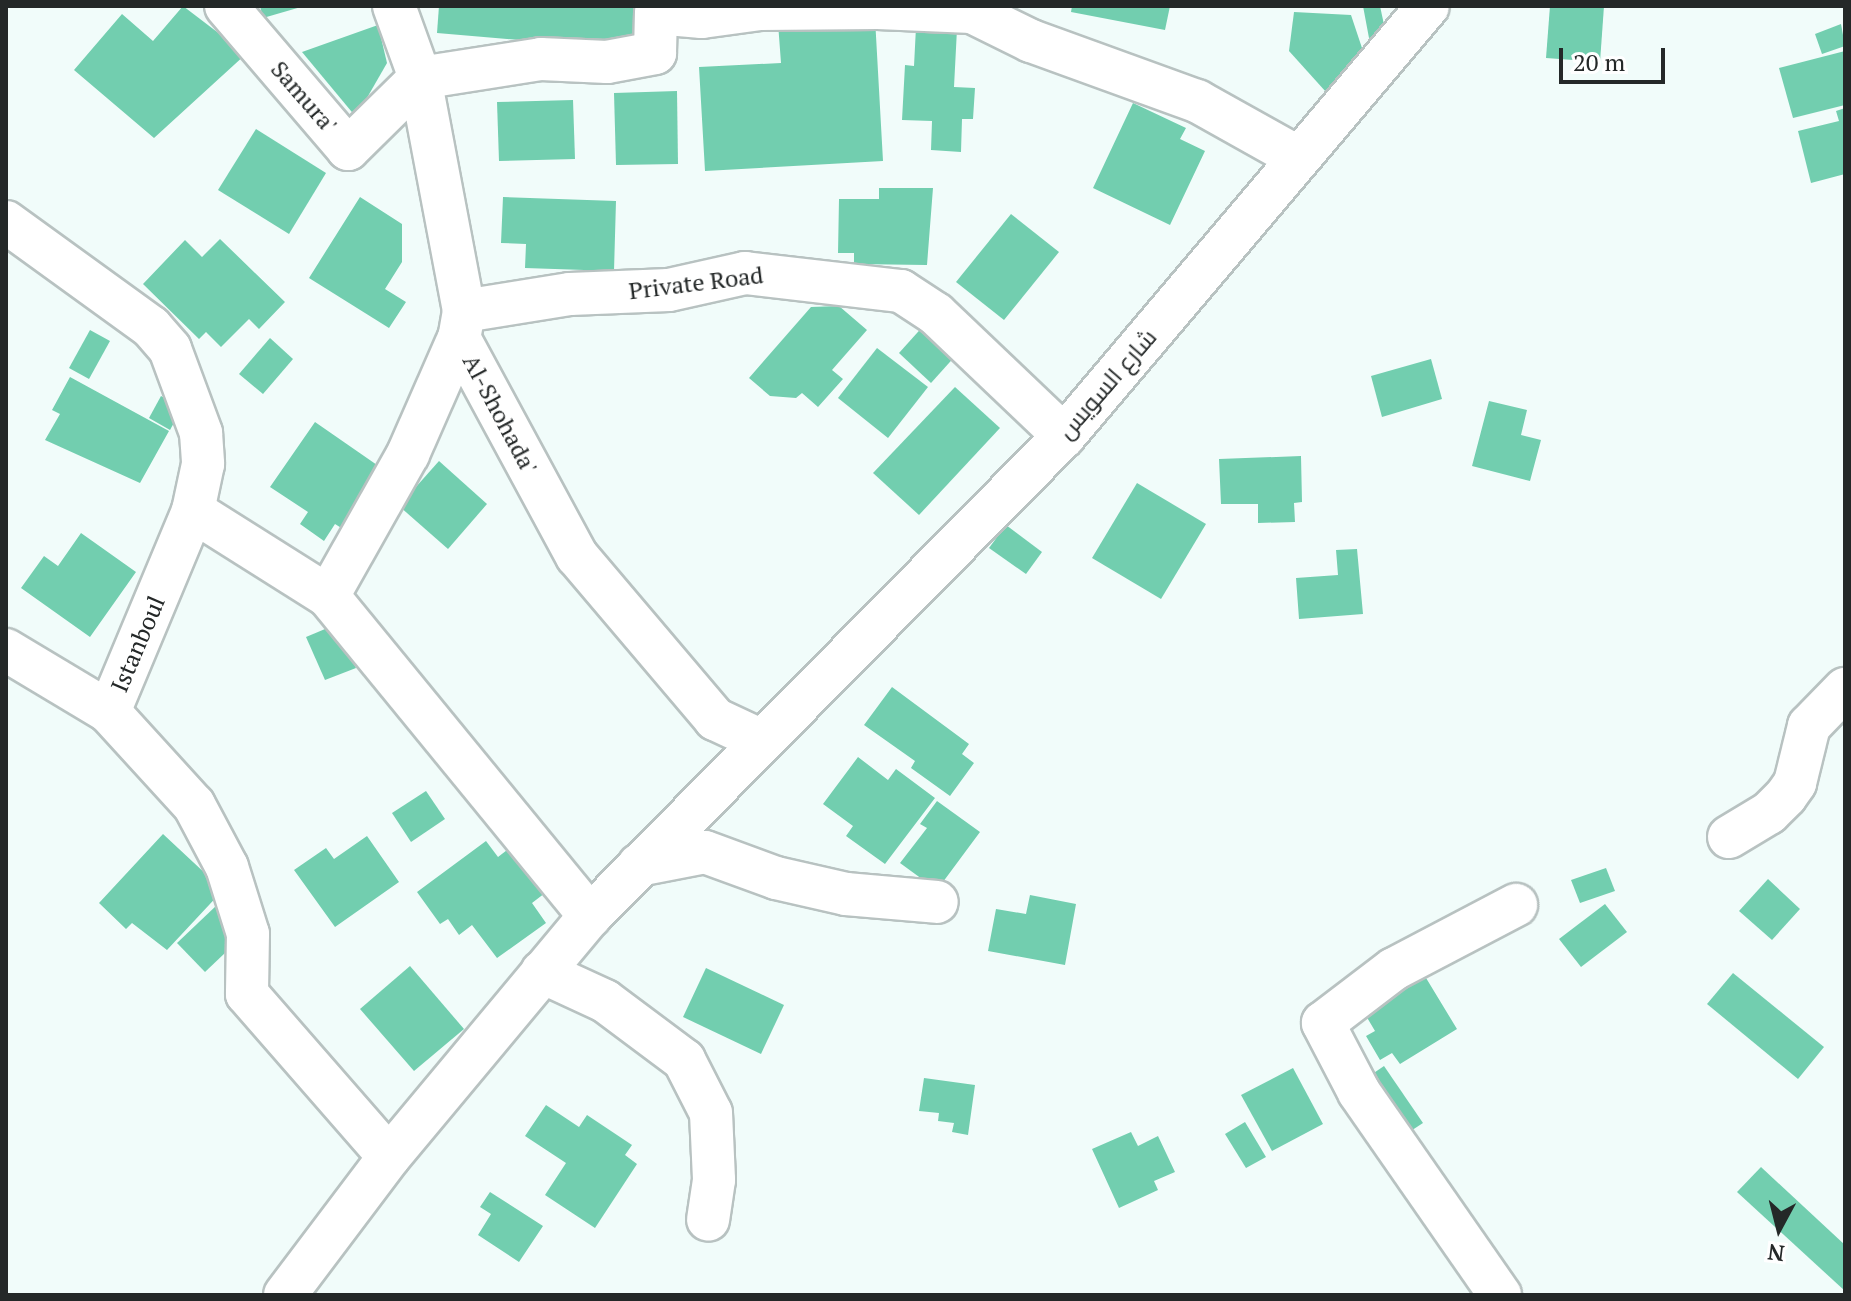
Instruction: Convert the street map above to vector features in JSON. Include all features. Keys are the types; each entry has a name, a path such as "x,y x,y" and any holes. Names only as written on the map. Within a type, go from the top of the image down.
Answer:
{"street":[{"name":"Samura'","path":"226,6 348,149 420,78"},
{"name":"Al-Shohada'","path":"394,6 420,78 461,324 584,564 715,719 762,741"},
{"name":"شارع السويس","path":"285,1295 389,1157 590,916 1064,436 1297,157 1428,6"},
{"path":"420,78 541,59 607,62 655,53 656,13 702,17 760,9 877,8 972,12 1031,41 1197,101 1297,157"},
{"name":"Istanboul","path":"6,222 151,327 170,349 201,433 203,464 193,511 109,712 194,805 227,867 248,934 244,984 248,995 389,1157"},
{"name":"Private Road","path":"461,324 570,294 669,290 745,273 901,291 936,314 1064,436"},
{"path":"328,596 408,454 461,324"},
{"path":"193,511 328,596 590,916"},
{"path":"6,650 109,712"},
{"path":"1729,837 1769,813 1786,796 1795,783 1809,726 1845,689"},
{"path":"639,865 705,852 776,878 846,894 937,902"},
{"path":"1500,1295 1359,1092 1323,1023 1394,969 1516,905"},
{"path":"542,972 605,1001 684,1060 711,1113 714,1180 708,1220"}],"building":[{"path":"183,6 246,54 154,138 74,70 122,14 153,41"},
{"path":"260,6 301,6 301,7 263,18"},
{"path":"439,6 640,6 636,50 437,33"},
{"path":"1072,6 1170,6 1165,30 1071,12"},
{"path":"1363,6 1380,6 1386,34 1369,38"},
{"path":"1550,6 1604,6 1600,62 1546,58"},
{"path":"1294,12 1351,15 1365,57 1326,92 1289,51"},
{"path":"875,18 883,161 705,171 699,67 781,63 778,23"},
{"path":"1841,24 1845,46 1822,54 1815,34"},
{"path":"378,25 387,63 356,117 302,52"},
{"path":"916,27 957,29 954,87 975,88 973,119 962,119 961,152 931,150 932,121 902,120 905,65 914,66"},
{"path":"1845,51 1845,105 1793,118 1779,68"},
{"path":"677,91 678,164 616,165 614,93"},
{"path":"573,100 575,159 499,161 497,102"},
{"path":"1133,103 1186,128 1180,139 1205,151 1170,225 1093,188"},
{"path":"1845,108 1845,174 1811,183 1798,131 1839,121 1836,111"},
{"path":"256,129 326,173 289,234 218,190"},
{"path":"879,188 933,188 927,265 854,264 854,253 838,253 839,199 879,199"},
{"path":"360,197 402,224 402,262 385,289 406,302 389,328 309,278"},
{"path":"503,197 616,201 614,271 525,268 526,244 501,243"},
{"path":"1011,214 1059,252 1004,320 956,282"},
{"path":"220,239 285,302 259,329 249,319 221,347 206,332 199,339 143,284 185,240 202,257"},
{"path":"839,306 867,330 832,370 843,379 818,407 802,393 796,398 770,396 749,378 811,307"},
{"path":"926,323 958,353 931,383 899,353"},
{"path":"90,330 110,341 89,379 69,368"},
{"path":"270,338 293,359 263,394 239,374"},
{"path":"877,348 928,387 888,438 838,398"},
{"path":"1431,359 1442,399 1382,417 1371,376"},
{"path":"70,377 169,431 140,483 45,440 60,414 52,410"},
{"path":"955,387 1000,428 919,515 873,473"},
{"path":"161,396 182,408 170,430 149,418"},
{"path":"1489,401 1527,410 1521,435 1541,440 1530,481 1472,466"},
{"path":"315,422 390,474 343,529 335,524 324,541 300,524 308,512 270,487"},
{"path":"1301,456 1302,502 1294,503 1295,522 1258,523 1258,504 1221,504 1219,459"},
{"path":"439,461 487,504 448,549 399,506"},
{"path":"1137,483 1206,524 1161,599 1092,558"},
{"path":"1006,525 1042,552 1026,574 989,548"},
{"path":"81,533 136,572 90,637 21,588 44,556 58,566"},
{"path":"1357,549 1363,614 1299,619 1296,578 1338,575 1336,550"},
{"path":"337,624 356,668 325,680 306,637"},
{"path":"892,687 969,744 962,754 974,763 950,796 911,768 915,761 864,725"},
{"path":"858,757 888,780 896,769 935,798 885,864 846,836 853,826 823,804"},
{"path":"426,791 445,819 411,842 392,813"},
{"path":"937,801 980,832 937,890 900,863 927,828 920,824"},
{"path":"163,834 223,890 167,950 132,923 126,929 99,903"},
{"path":"367,836 399,882 335,927 294,870 326,848 334,859"},
{"path":"486,841 498,857 511,847 545,893 532,903 546,923 497,958 472,925 459,935 448,919 440,924 417,892"},
{"path":"1606,868 1615,891 1580,903 1571,880"},
{"path":"1768,879 1800,909 1772,940 1739,911"},
{"path":"1030,895 1076,904 1065,965 988,951 996,909 1026,914"},
{"path":"218,904 246,933 205,972 177,943"},
{"path":"1605,904 1627,932 1581,967 1559,939"},
{"path":"410,966 464,1029 414,1071 360,1009"},
{"path":"706,968 784,1005 761,1054 683,1017"},
{"path":"1420,968 1457,1029 1400,1064 1392,1053 1380,1060 1366,1036 1375,1031 1359,1004"},
{"path":"1733,973 1824,1047 1798,1079 1707,1004"},
{"path":"1384,1066 1423,1123 1400,1138 1362,1081"},
{"path":"1293,1068 1323,1124 1272,1151 1241,1095"},
{"path":"924,1078 975,1085 968,1135 952,1132 954,1123 938,1121 939,1113 919,1111"},
{"path":"546,1105 579,1127 587,1115 632,1145 625,1155 637,1164 595,1228 545,1195 566,1163 525,1136"},
{"path":"1245,1122 1266,1157 1246,1168 1225,1134"},
{"path":"1131,1132 1138,1146 1158,1136 1175,1172 1154,1181 1158,1190 1119,1208 1092,1149"},
{"path":"1761,1167 1845,1245 1845,1291 1737,1192"},
{"path":"490,1192 543,1226 519,1262 478,1235 491,1214 480,1207"}]}
